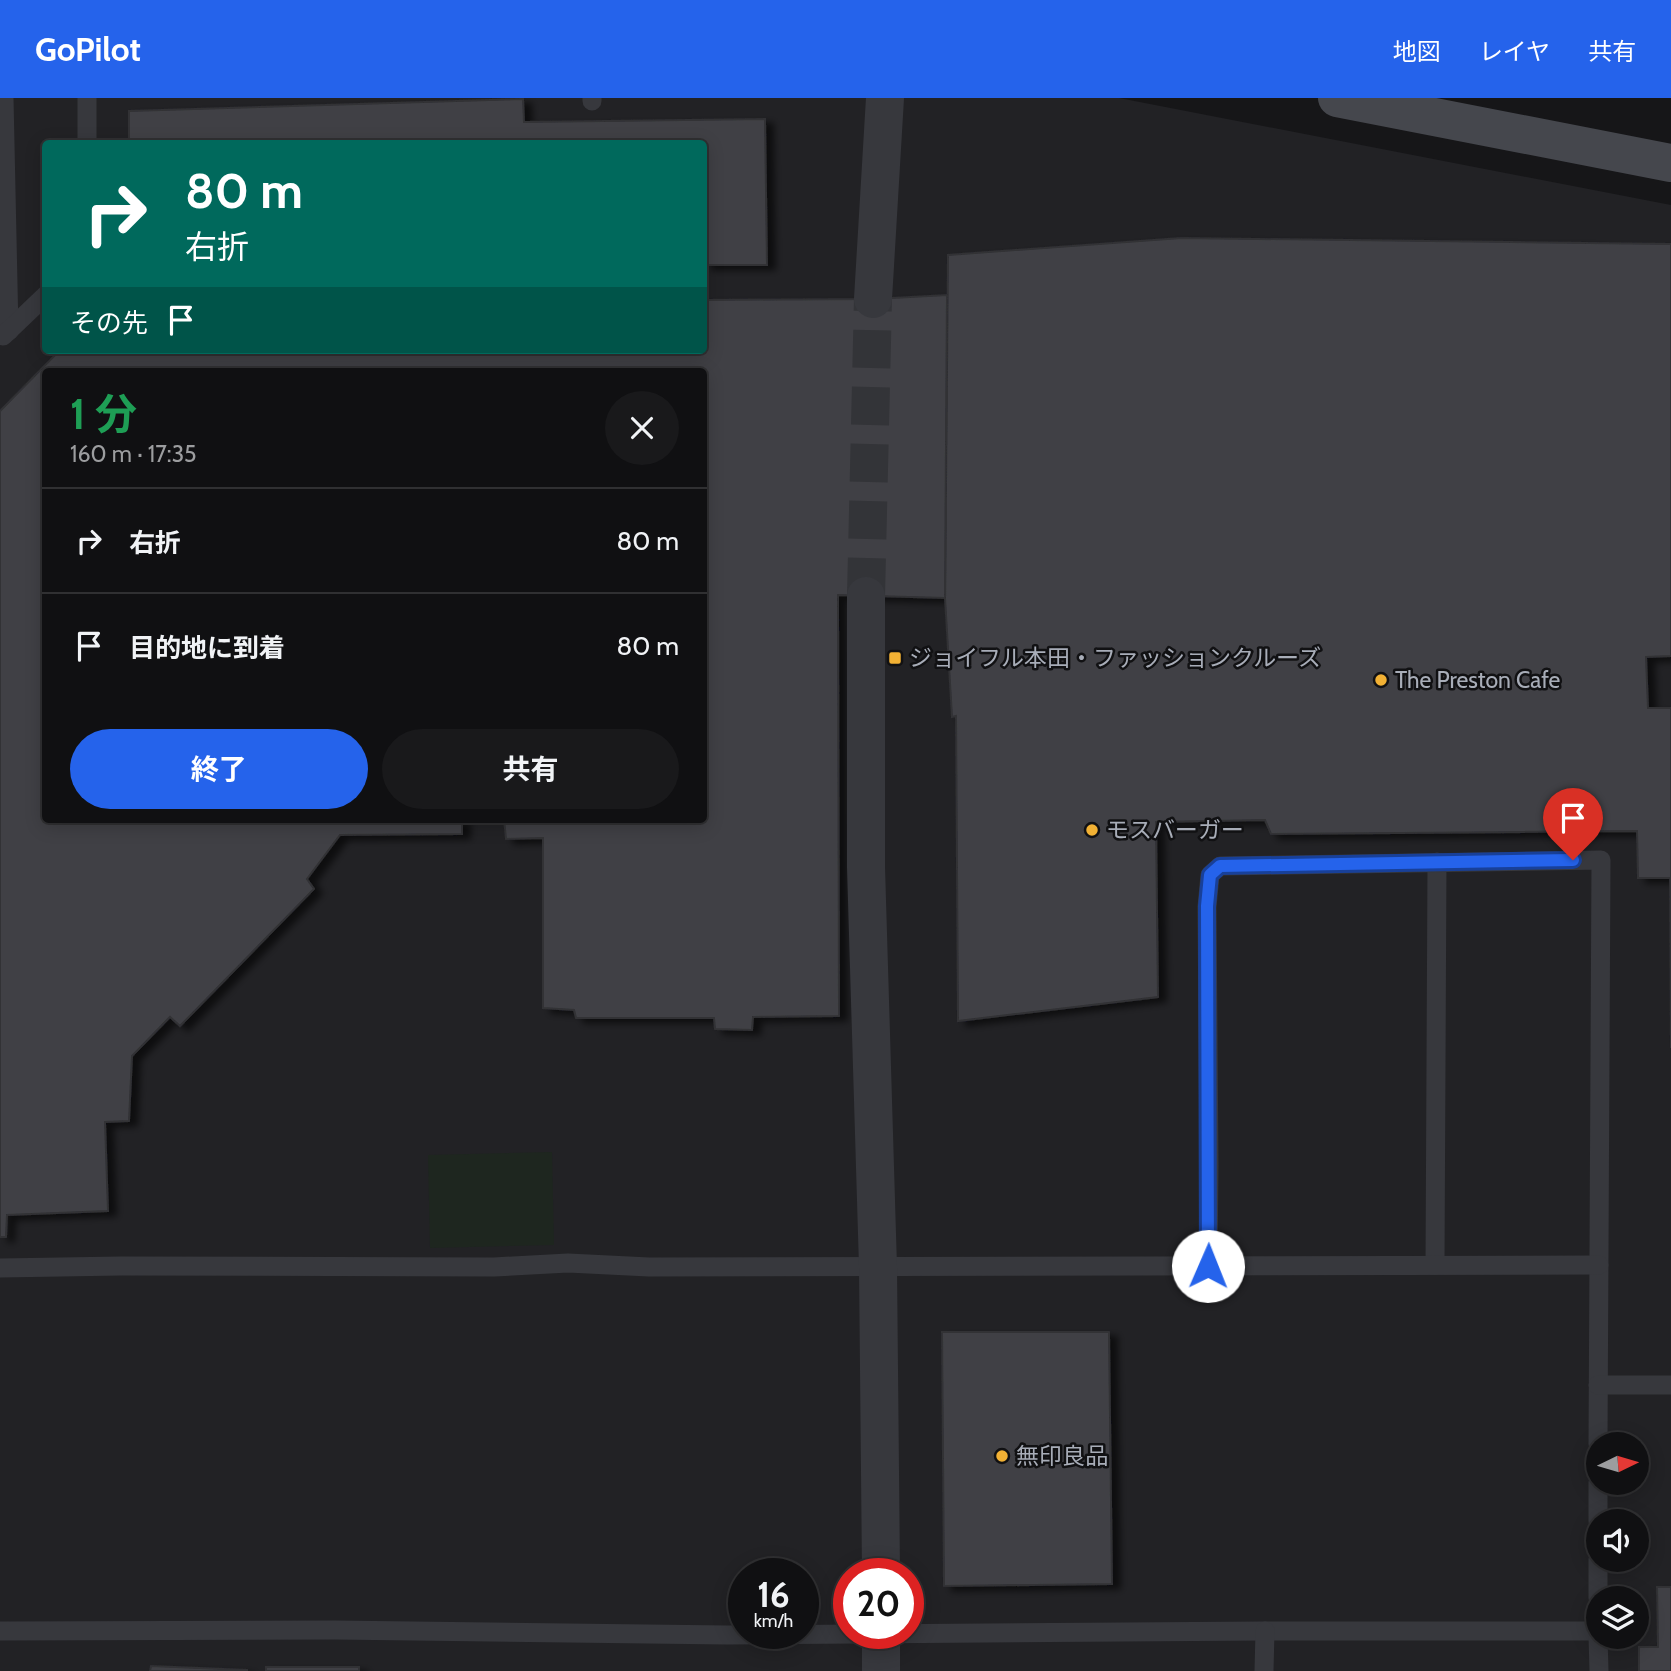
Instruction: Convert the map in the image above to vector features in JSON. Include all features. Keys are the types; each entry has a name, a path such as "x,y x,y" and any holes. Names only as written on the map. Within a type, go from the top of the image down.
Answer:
{"street":[{"path":"873,299 885,98"},
{"path":"1337,98 1671,163"},
{"path":"866,596 866,867 878,1267 881,1558"},
{"path":"881,1649 881,1671"}],"lane":[{"path":"4,98 5,335"},
{"path":"87,98 87,140"},
{"path":"5,335 42,299"},
{"path":"1208,1266 1207,906 1210,875 1220,866 1601,860 1598,1432"},
{"path":"1436,1265 1437,862"},
{"path":"0,1268 494,1267 568,1263 649,1267 1599,1265"},
{"path":"1598,1385 1671,1385"},
{"path":"0,1630 833,1634"},
{"path":"1264,1671 1265,1631"},
{"path":"924,1633 1265,1631 1586,1634"},
{"path":"1598,1649 1599,1671"}],"shaded area":[{"path":"0,98 1119,98 1671,205 1671,1671 0,1671"},
{"path":"552,1152 554,1245 430,1248 428,1155"}],"building":[{"path":"523,99 524,122 765,119 767,265 707,265 707,140 129,140 129,111"},
{"path":"1181,238 1671,244 1671,656 1646,657 1648,708 1671,708 1671,1048 1670,878 1638,878 1637,831 1271,834 1265,820 1156,822 1158,997 958,1021 956,716 952,717 945,598 948,255"},
{"path":"947,295 945,598 838,595 839,1016 753,1017 752,1030 715,1029 714,1018 576,1018 574,1010 543,1008 543,838 506,839 504,823 707,823 707,368 42,368 56,354 707,354 707,300 873,299"},
{"path":"42,368 42,823 462,823 462,834 340,835 307,879 314,889 180,1026 170,1017 132,1056 129,1121 105,1122 108,1211 7,1215 6,1237 0,1237 0,411"},
{"path":"942,1332 1109,1332 1112,1584 944,1586"},
{"path":"1657,1587 1671,1587 1671,1671 1639,1671 1639,1649 1658,1647"},
{"path":"151,1666 247,1670 247,1671 150,1671"},
{"path":"266,1667 359,1667 359,1671 266,1671"}],"tunnel":[{"path":"866,596 873,299"}],"place":[{"name":"ジョイフル本田・ファッションクルーズ","path":"895,658"},
{"name":"The Preston Cafe","path":"1381,680"},
{"name":"モスバーガー","path":"1092,830"},
{"name":"無印良品","path":"1002,1456"}],"route":[{"path":"1208,1266 1207,906 1210,875 1220,866 1573,860"}]}
